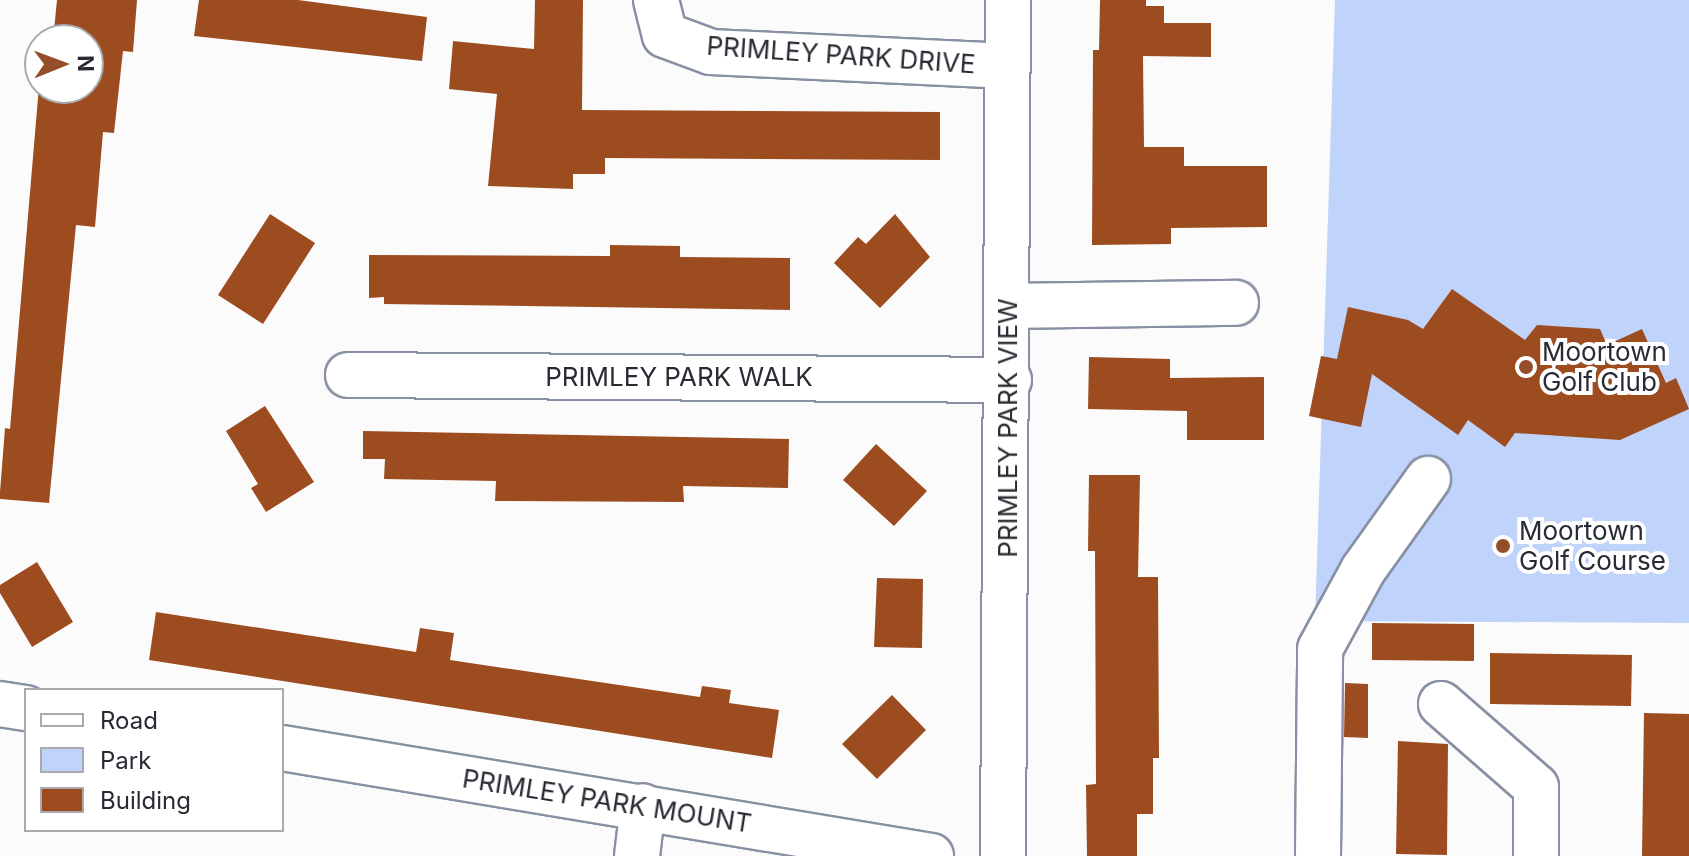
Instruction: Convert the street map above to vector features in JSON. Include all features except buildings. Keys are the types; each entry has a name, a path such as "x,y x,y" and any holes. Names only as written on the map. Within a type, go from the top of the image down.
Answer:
{"street":[{"name":"PRIMLEY PARK DRIVE","path":"656,0 665,35 711,52 1008,66"},
{"name":"PRIMLEY PARK VIEW","path":"1003,856 1009,380 1008,0"},
{"path":"1009,306 1236,303"},
{"name":"PRIMLEY PARK WALK","path":"348,375 1009,380"},
{"path":"1318,856 1320,649 1363,570 1428,479"},
{"path":"0,704 24,708"},
{"path":"1441,704 1536,787 1536,856"},
{"name":"PRIMLEY PARK MOUNT","path":"284,748 931,856"},
{"path":"637,856 643,806"}],"green space":[{"name":"Moortown Golf Club","path":"1335,0 1689,0 1689,623 1315,621"}],"place":[{"name":"Moortown Golf Club","path":"1526,367"},
{"name":"Moortown Golf Course","path":"1503,546"}]}
